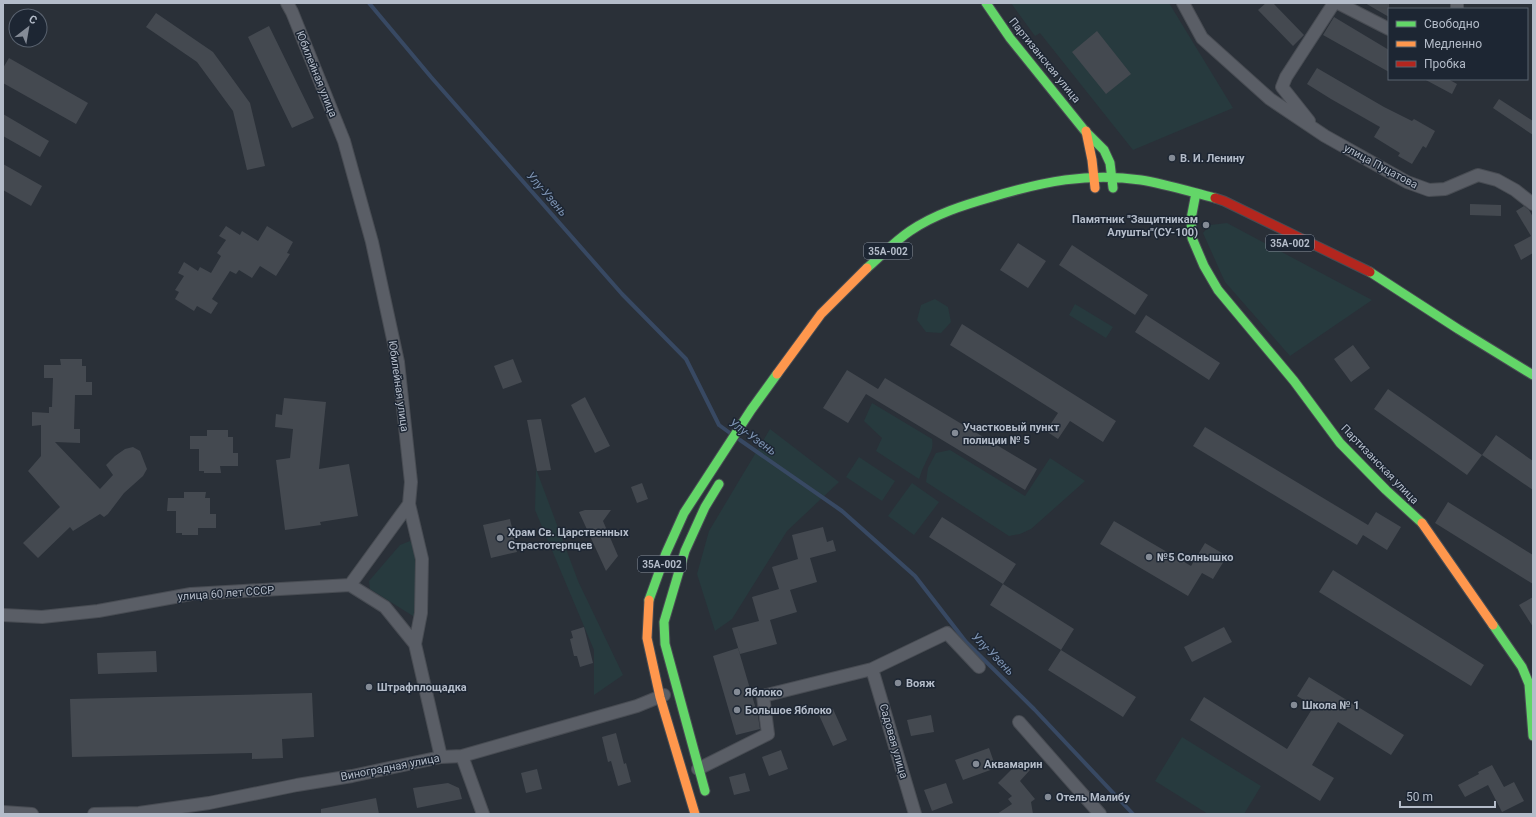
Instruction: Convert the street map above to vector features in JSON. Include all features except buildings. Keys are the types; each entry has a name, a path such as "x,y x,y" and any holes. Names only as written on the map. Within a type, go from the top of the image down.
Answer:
{"main road":[{"name":"Партизанская улица","path":"986,3 1010,38 1086,131 1104,150 1110,163 1112,177 1116,188 1091,188 1094,177 1086,131"},
{"path":"1069,179 1078,172 1089,147"},
{"path":"1104,150 1142,180"},
{"path":"1094,177 1142,180 1224,201 1364,268 1458,329 1533,375"},
{"name":"35А-002","path":"695,814 660,697 647,638 650,598 666,553 684,513 758,400 821,314 861,273 910,231 933,218 965,205 1033,185 1069,179 1094,177"},
{"path":"883,266 916,232 955,214 1011,198 1053,190 1067,189"},
{"name":"Партизанская улица","path":"1196,193 1191,219 1192,238 1204,266 1218,290 1294,381 1340,443 1386,490 1425,526 1522,667 1529,684 1533,736"},
{"name":"35А-002","path":"1262,230 1289,243"},
{"path":"1416,313 1533,385"},
{"name":"35А-002","path":"678,689 665,644 664,622 685,551 705,507 724,476"},
{"path":"678,689 707,800"}],"street":[{"name":"Юбилейная улица","path":"287,3 344,141 372,242 398,362 411,482 409,504 422,559 421,613 415,644 441,756"},
{"name":"улица Пуцатова","path":"1183,3 1202,38 1270,100 1317,131 1407,182 1428,190 1445,189 1478,175 1497,180 1515,190 1533,204"},
{"name":"улица Пуцатова","path":"1317,131 1282,87 1286,77 1334,3"},
{"path":"1338,3 1388,28"},
{"path":"409,504 350,584 385,607 415,644"},
{"name":"улица 60 лет СССР","path":"3,615 42,617 98,611 191,594 350,584"},
{"path":"698,769 768,734 764,696 872,669 947,633 979,667"},
{"name":"Садовая улица","path":"872,669 915,814"},
{"name":"Виноградная улица","path":"94,814 139,813 209,803 297,785 352,776 441,756 462,756 637,706 678,689"},
{"path":"1019,722 1100,814"},
{"path":"462,756 483,814"},
{"path":"3,812 32,814"}],"green space":[{"path":"1011,3 1169,3 1233,108 1133,150 1040,33 1035,36"},
{"path":"1227,223 1372,300 1290,356 1225,282 1203,233 1210,225"},
{"path":"935,299 948,307 951,322 941,333 926,332 917,320 921,305"},
{"path":"1075,304 1113,327 1106,338 1069,315"},
{"path":"872,403 932,439 932,449 919,479 876,451 882,438 864,421"},
{"path":"770,429 839,482 787,531 732,619 715,631 697,574 709,531"},
{"path":"950,450 1025,496 1050,458 1085,481 1031,529 1020,534 1009,536 926,482 928,468 936,453"},
{"path":"859,457 895,481 882,501 846,477"},
{"path":"536,469 578,581 623,675 594,695 594,650 535,510"},
{"path":"912,483 939,502 914,535 888,516"},
{"path":"410,541 414,548 418,567 417,617 370,589 369,581 400,545"},
{"path":"1182,737 1261,786 1244,814 1208,814 1155,781"}],"waterway":[{"name":"Улу-Узень","path":"369,3 431,77 622,294 686,359 719,425 730,433"},
{"name":"Улу-Узень","path":"740,440 842,511 915,576 966,642 1034,709 1133,814"}],"traffic: fast":[{"path":"986,3 1010,38 1085,131 1104,150 1110,163 1113,188"},
{"path":"867,268 904,235 929,220 971,203 1047,183 1084,178 1121,178 1160,184 1215,198"},
{"path":"1196,193 1191,219 1192,238 1204,266 1218,290 1294,381 1340,443 1386,490 1422,523"},
{"path":"1370,272 1533,375"},
{"path":"649,600 666,553 684,513 751,410 777,374"},
{"path":"705,791 665,644 664,622 685,551 705,507 719,484"},
{"path":"1493,625 1522,667 1529,684 1533,736"}],"traffic: slow":[{"path":"1086,131 1092,160 1095,188"},
{"path":"777,374 821,314 867,268"},
{"path":"1422,523 1493,625"},
{"path":"649,600 647,638 660,697 695,814"}],"traffic: jam":[{"path":"1215,198 1370,272"}],"place":[{"name":"В. И. Ленину","path":"1172,158"},
{"name":"Памятник \"Защитникам Алушты\"(СУ-100)","path":"1206,225"},
{"name":"Участковый пункт полиции № 5","path":"955,433"},
{"name":"Храм Св. Царственных Страстотерпцев","path":"500,538"},
{"name":"№5 Солнышко","path":"1149,557"},
{"name":"Вояж","path":"898,683"},
{"name":"Штрафплощадка","path":"369,687"},
{"name":"Яблоко","path":"737,692"},
{"name":"Школа № 1","path":"1294,705"},
{"name":"Большое Яблоко","path":"737,710"},
{"name":"Аквамарин","path":"976,764"},
{"name":"Отель Малибу","path":"1048,797"}]}
